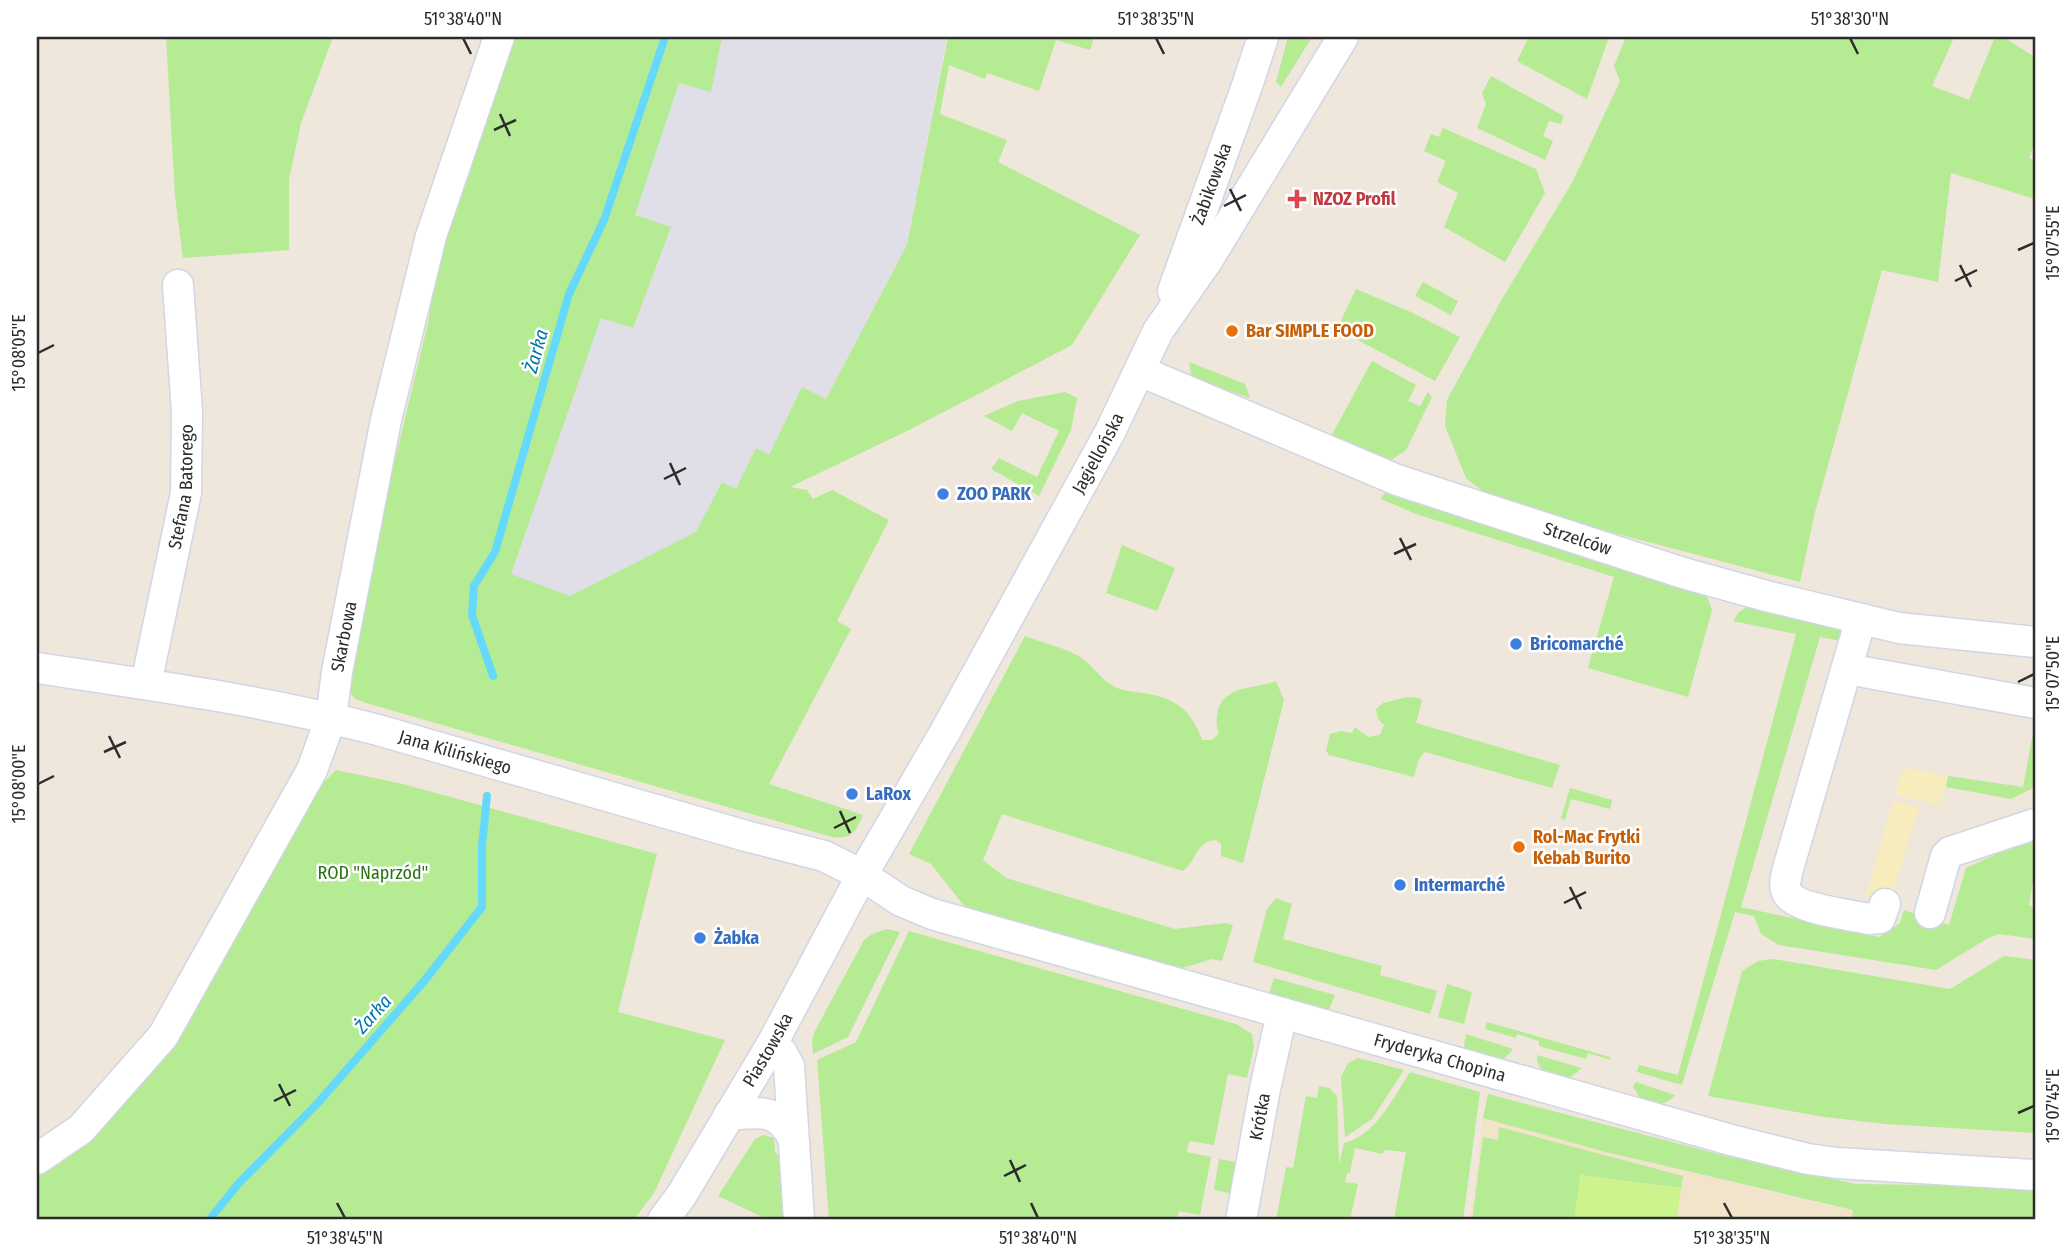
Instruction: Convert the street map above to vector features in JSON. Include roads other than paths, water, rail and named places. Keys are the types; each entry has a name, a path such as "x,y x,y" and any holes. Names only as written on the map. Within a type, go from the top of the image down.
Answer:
{"street":[{"name":"Skarbowa","path":"37,1159 82,1129 163,1036 312,770 331,718 337,672 386,420 428,250 499,37"},
{"name":"Żabikowska","path":"1158,331 1263,37"},
{"name":"Jagiellońska","path":"862,875 965,696 1110,432 1158,331 1207,261 1343,37"},
{"name":"Stefana Batorego","path":"146,684 186,493 187,411 178,285"},
{"name":"Strzelców","path":"1140,371 1397,480 1683,573 1899,628 2035,642"},
{"path":"1861,619 1787,872 1785,887 1788,894 1801,904 1869,919 1880,918 1885,904"},
{"name":"Jana Kilińskiego","path":"37,668 146,684 331,718 824,856 862,875"},
{"path":"1847,669 2035,703"},
{"path":"1930,913 1950,852 2035,824"},
{"name":"Fryderyka Chopina","path":"862,875 901,901 923,911 1682,1126 1808,1159 2035,1175"},
{"name":"Piastowska","path":"663,1220 681,1196 772,1044 862,875"},
{"name":"Krótka","path":"1241,1220 1282,1013"},
{"path":"772,1044 782,1053 789,1066 799,1220"},
{"path":"729,1115 774,1115 782,1120 793,1138"}],"waterway":[{"name":"Żarka","path":"493,676 472,615 474,586 495,552 569,294 604,220 665,37"},
{"name":"Żarka","path":"209,1220 239,1183 317,1104 425,980 482,907 482,846 487,796"}],"place":[{"name":"NZOZ Profil","path":"1297,199"},
{"name":"Bar SIMPLE FOOD","path":"1232,331"},
{"name":"ZOO PARK","path":"943,494"},
{"name":"Bricomarché","path":"1516,644"},
{"name":"LaRox","path":"852,794"},
{"name":"Rol-Mac Frytki Kebab Burito","path":"1519,847"},
{"name":"Intermarché","path":"1400,885"},
{"name":"Żabka","path":"700,938"}],"park label":[{"name":"ROD \"Naprzód\"","path":"373,873"}]}
